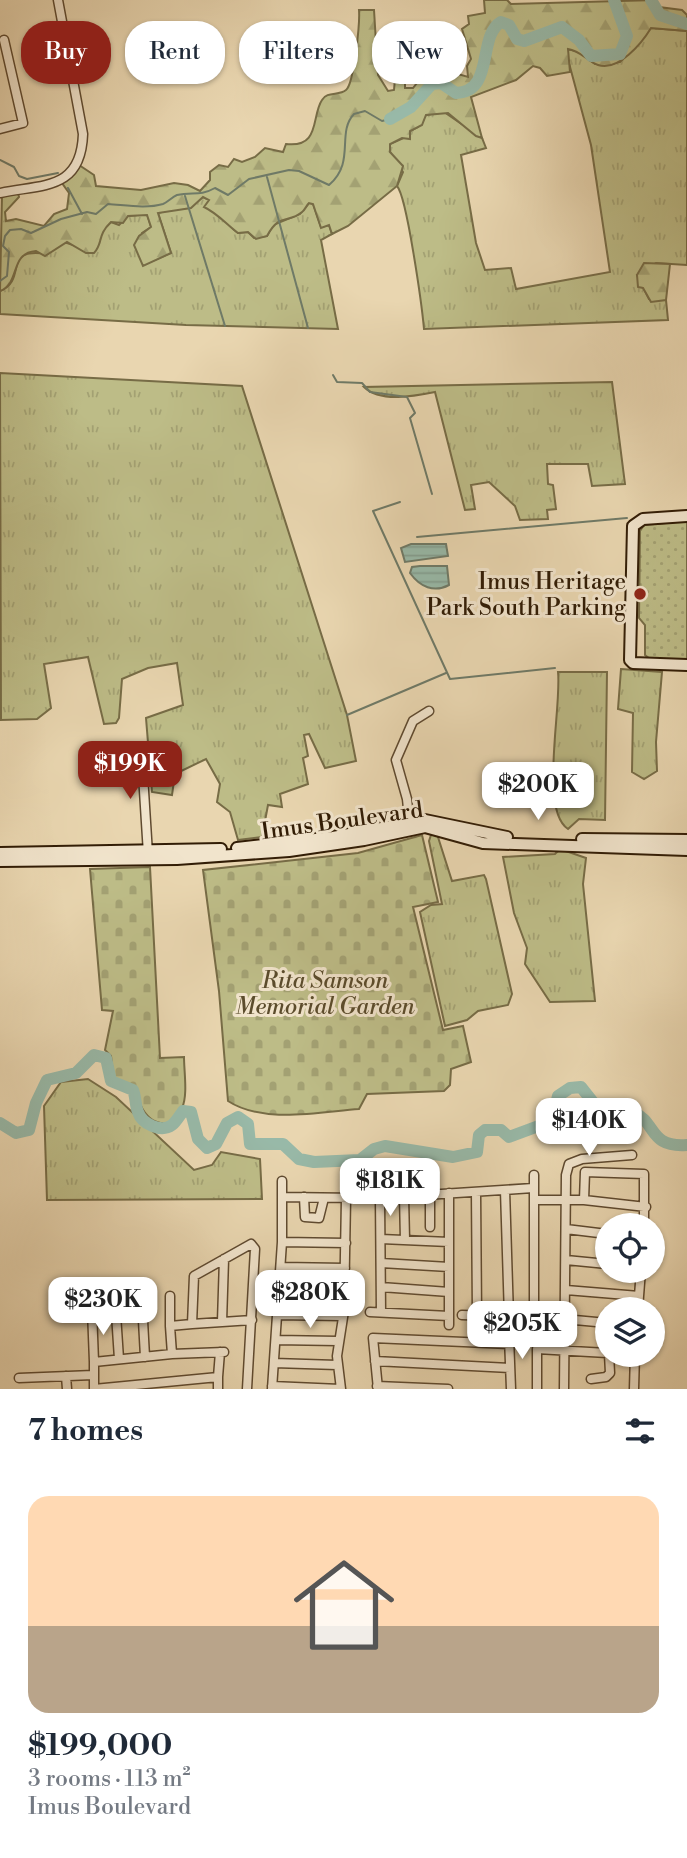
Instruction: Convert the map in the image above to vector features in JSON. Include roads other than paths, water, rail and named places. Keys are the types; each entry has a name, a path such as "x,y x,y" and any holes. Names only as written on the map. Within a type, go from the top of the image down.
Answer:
{"main road":[{"path":"687,516 643,519 633,526 630,635 631,663 687,664"},
{"name":"Imus Boulevard","path":"0,862 148,856 333,841 434,820 501,837 687,840"},
{"name":"Imus Boulevard","path":"410,826 434,827 483,843 687,850"},
{"name":"Imus Boulevard","path":"0,853 148,856"}],"street":[{"path":"0,193 53,185 72,172 81,154 82,134 58,0"},
{"path":"0,130 23,123 4,40"},
{"path":"410,826 407,799 396,760 413,721 429,711"},
{"path":"93,762 139,764 143,775 148,856"},
{"path":"564,1389 566,1200 569,1164 582,1159 632,1155"},
{"path":"584,1200 585,1172 644,1174 645,1213"},
{"path":"462,1315 539,1318 534,1175"},
{"path":"282,1181 281,1266 272,1387 340,1389 337,1365 345,1292 346,1199"},
{"path":"382,1312 379,1199 533,1188"},
{"path":"505,1190 509,1317"},
{"path":"476,1192 477,1315"},
{"path":"370,1312 449,1321 449,1193"},
{"path":"430,1194 430,1222 449,1218"},
{"path":"404,1196 405,1240"},
{"path":"282,1197 359,1198"},
{"path":"304,1198 305,1217 320,1218 324,1198"},
{"path":"534,1200 584,1200 646,1206"},
{"path":"566,1229 595,1233"},
{"path":"381,1239 449,1242"},
{"path":"282,1242 346,1244"},
{"path":"192,1324 194,1276 253,1245 252,1320 247,1389"},
{"path":"222,1322 224,1259"},
{"path":"566,1260 595,1263"},
{"path":"381,1263 449,1267"},
{"path":"281,1266 345,1268"},
{"path":"566,1290 639,1296 640,1283"},
{"path":"381,1287 449,1292"},
{"path":"279,1290 345,1292"},
{"path":"170,1296 172,1354"},
{"path":"142,1302 145,1357"},
{"path":"92,1310 94,1389 219,1377"},
{"path":"116,1314 119,1359"},
{"path":"277,1315 343,1316"},
{"path":"565,1319 595,1322"},
{"path":"170,1326 252,1320"},
{"path":"447,1389 377,1387 372,1339 509,1341 511,1389"},
{"path":"276,1340 338,1340"},
{"path":"537,1389 536,1349 595,1353"},
{"path":"94,1362 222,1352 218,1389"},
{"path":"376,1361 510,1368"},
{"path":"274,1363 337,1365"},
{"path":"591,1379 606,1377 610,1373 609,1367"},
{"path":"634,1389 635,1367"},
{"path":"19,1378 93,1375"},
{"path":"66,1376 66,1389"}],"waterway":[{"path":"390,119 411,107 432,84 441,83 456,93 468,90 481,74 489,39 501,22 509,25 517,39 524,41 562,27 579,40 591,56 620,54 627,36 614,0"},
{"path":"651,0 660,15 687,24"},
{"path":"0,281 7,276 9,252 3,246 5,236 10,230 21,229 31,233 61,219 87,212 96,214 108,204 156,205 177,195 215,188 228,195 249,179 289,170 299,171 329,185 342,167 346,130 354,114 365,111 382,121 390,119"},
{"path":"0,160 14,167 19,176 27,179 58,173"},
{"path":"267,177 308,328"},
{"path":"68,188 82,214"},
{"path":"185,196 225,326"},
{"path":"333,375 337,382 362,383 370,392 407,397 415,413 410,418 432,494"},
{"path":"400,502 373,511 450,679 555,668"},
{"path":"417,537 627,518"},
{"path":"347,715 446,673"},
{"path":"0,1123 16,1133 29,1130 36,1103 47,1080 76,1073 94,1055 106,1058 111,1081 133,1090 137,1109 143,1120 152,1126 163,1128 173,1124 183,1111 191,1112 198,1139 207,1148 216,1144 227,1123 238,1117 248,1124 250,1144 283,1144 299,1159 314,1162 360,1160 374,1149 385,1146 453,1157 477,1152 479,1135 485,1130 501,1130 509,1137 552,1121 558,1096 570,1088 581,1087 600,1111 633,1112 641,1116 665,1143 687,1145"}],"place":[{"name":"Imus Heritage Park South Parking","path":"640,594"}],"park label":[{"name":"Rita Samson Memorial Garden","path":"325,993"}]}
